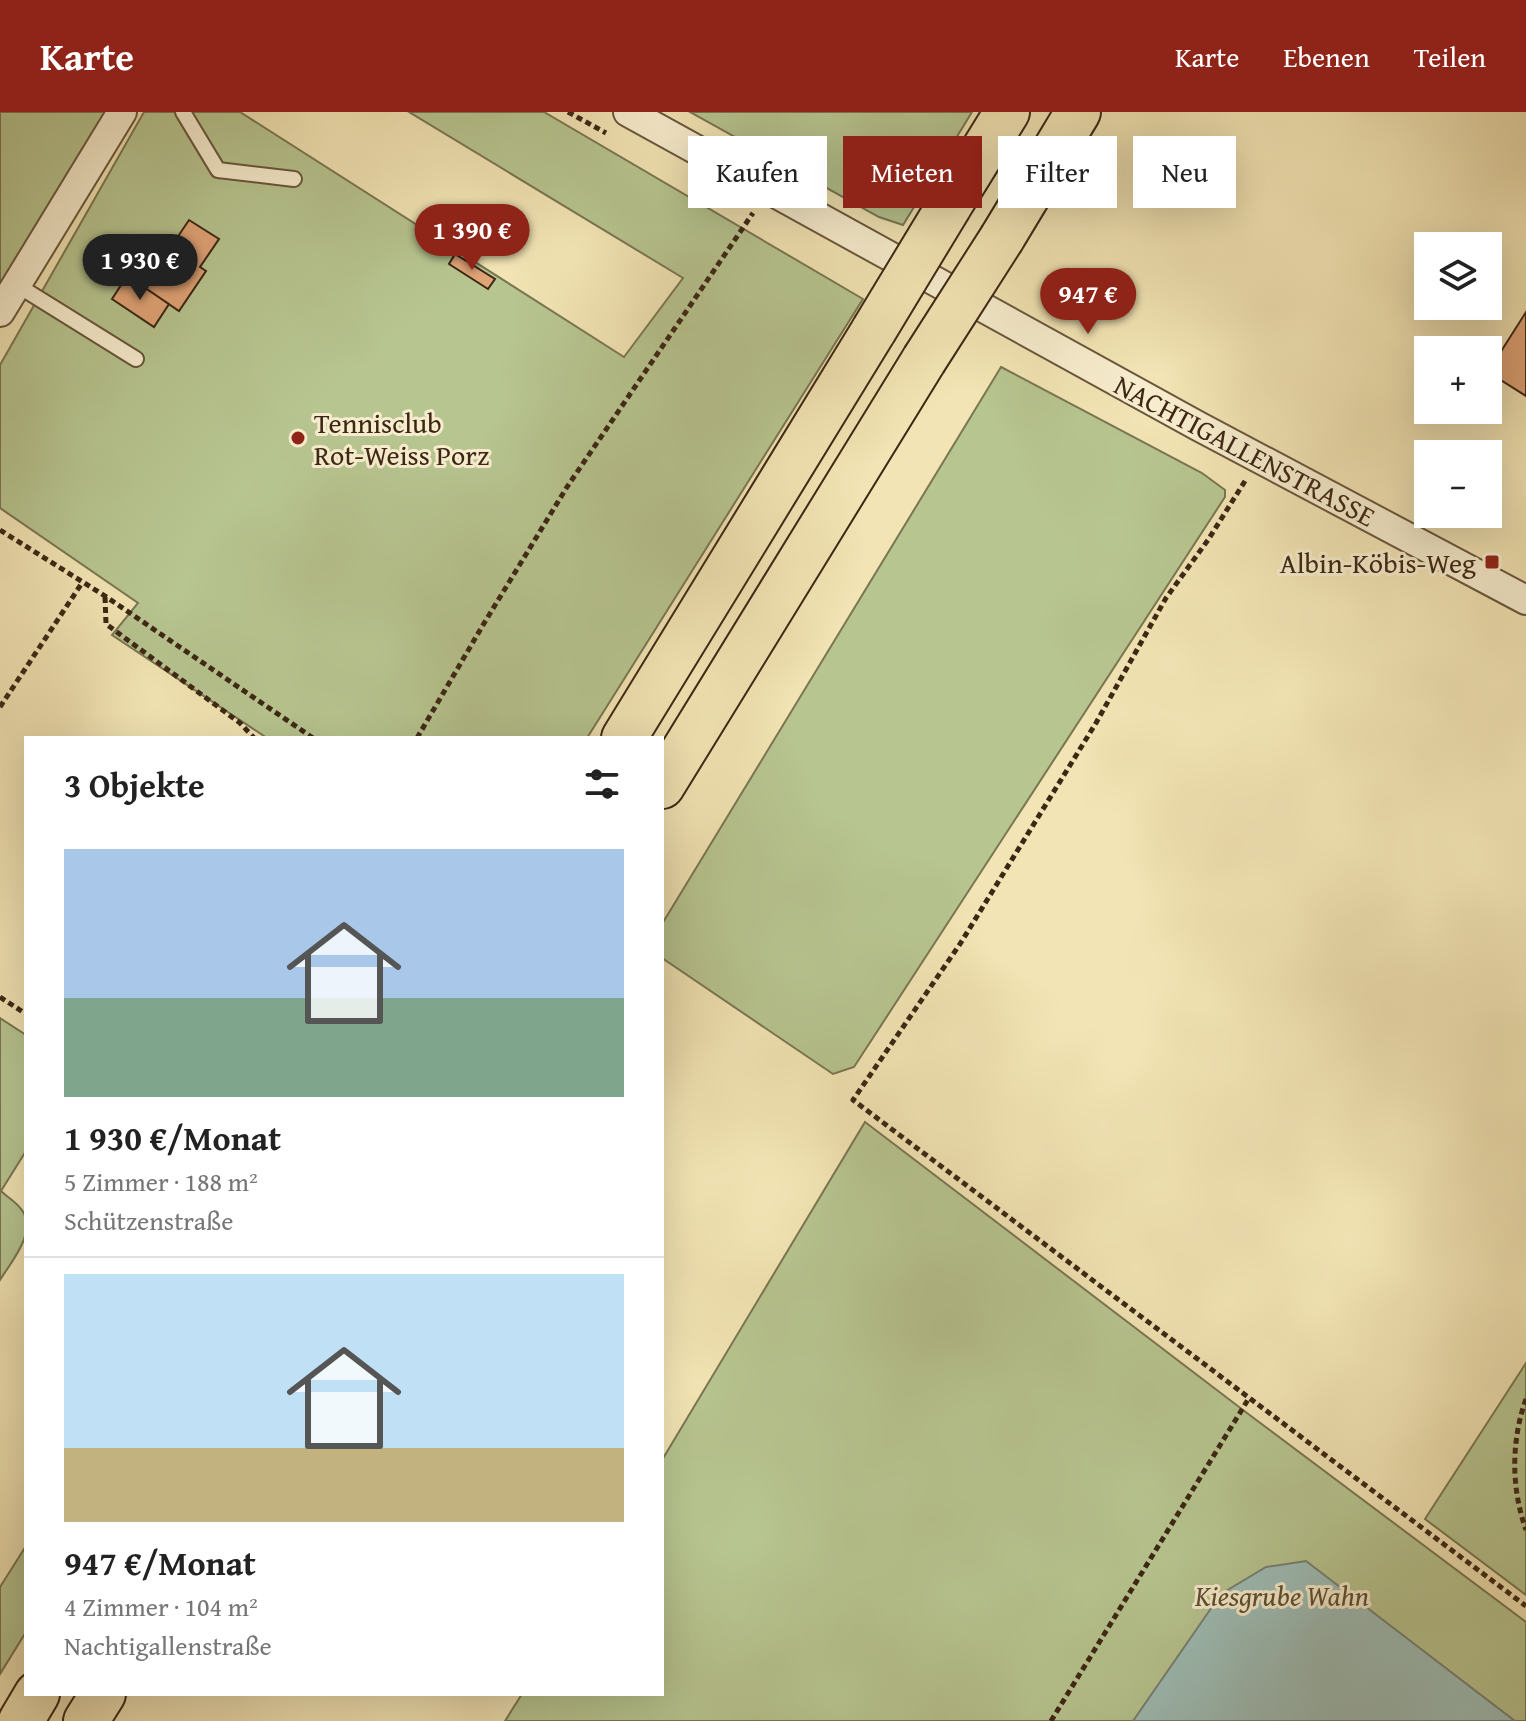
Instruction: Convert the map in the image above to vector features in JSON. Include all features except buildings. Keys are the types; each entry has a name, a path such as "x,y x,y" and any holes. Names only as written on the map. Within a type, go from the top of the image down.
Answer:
{"highway":[{"path":"625,736 1007,112"},
{"path":"664,783 1078,112"},
{"path":"21,1721 36,1696"},
{"path":"86,1721 102,1696"}],"street":[{"path":"0,312 122,112"},
{"name":"NACHTIGALLENSTRASSE","path":"628,112 688,146"},
{"name":"NACHTIGALLENSTRASSE","path":"800,208 1259,459 1526,600"}],"lane":[{"path":"183,112 218,170 294,179"},
{"path":"17,285 136,359"}],"path":[{"path":"418,736 567,487 755,208"},
{"path":"1259,459 1208,540 1166,598 1096,723 960,944 853,1100 1526,1606"},
{"path":"0,530 105,596 310,736"},
{"path":"0,707 82,583"},
{"path":"105,596 106,624 240,723 252,736"},
{"path":"0,997 24,1013"},
{"path":"1051,1721 1249,1398"},
{"path":"1526,1399 1521,1414 1514,1471 1518,1505 1526,1530"}],"green space":[{"path":"0,112 110,112 0,299"},
{"name":"Tennisclub Rot-Weiss Porz","path":"144,112 240,112 624,357 683,278 409,112 544,112 688,196 688,208 708,208 863,299 588,736 264,736 112,635 138,603 0,508 0,365"},
{"path":"690,112 972,112 957,136 843,136 843,197 827,188 827,136 733,136"},
{"path":"863,208 913,208 903,225"},
{"path":"1001,367 1202,473 1225,490 1225,497 854,1067 833,1074 664,959 664,921"},
{"path":"0,1018 24,1034 24,1154 1,1191 24,1214 24,1238 0,1280"},
{"name":"Kiesgrube Wahn","path":"865,1122 1526,1622 1526,1721 505,1721 521,1696 664,1696 664,1457"},
{"path":"1526,1363 1526,1595 1425,1519"},
{"path":"24,1549 24,1635 0,1674 0,1587"}],"water":[{"path":"1306,1561 1515,1721 1133,1721 1221,1594 1266,1567"}],"place":[{"name":"Tennisclub Rot-Weiss Porz","path":"298,438"},
{"name":"Albin-Köbis-Weg","path":"1492,562"}]}
